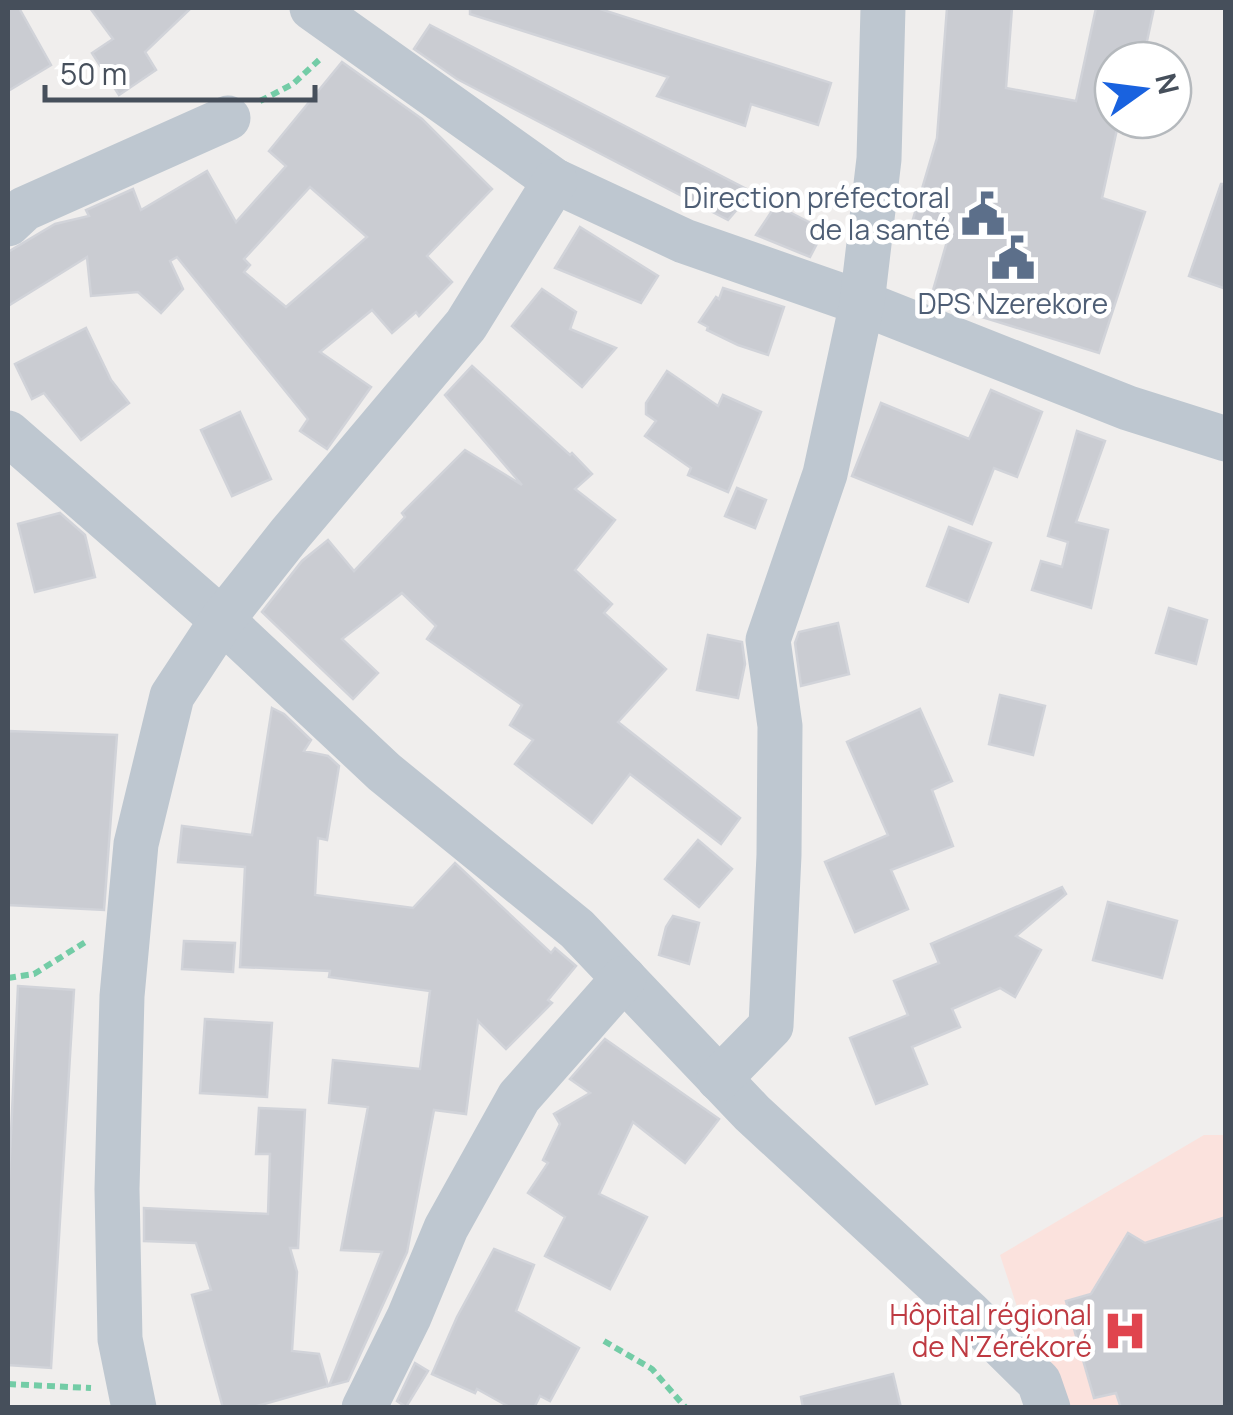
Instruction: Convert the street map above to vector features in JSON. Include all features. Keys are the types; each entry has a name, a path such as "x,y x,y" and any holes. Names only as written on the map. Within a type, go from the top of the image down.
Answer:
{"street":[{"path":"312,8 555,181 684,242 862,303 1128,408 1226,439"},
{"path":"719,1079 771,1026 780,726 768,640 825,474 862,303 880,159 883,8"},
{"path":"8,224 24,209 228,118"},
{"path":"132,1399 120,1339 122,996 136,844 172,696 222,620 466,325 555,181"},
{"path":"8,432 222,620 384,772 577,929 719,1079 1025,1368 1038,1382 1048,1408"},
{"path":"364,1408 409,1318 446,1228 519,1097 624,978"}],"path":[{"path":"228,118 293,84 349,34"},
{"path":"8,978 34,974 130,914"},
{"path":"604,1341 652,1370 686,1408"},
{"path":"8,1384 132,1399"}],"shaded area":[{"name":"Hôpital régional de N'Zérékoré","path":"1204,1135 1225,1135 1225,1407 1050,1407 1000,1255"}],"building":[{"path":"8,8 19,8 51,65 8,91"},
{"path":"90,8 191,8 145,52 156,70 119,95 92,53 113,39"},
{"path":"470,8 597,8 831,83 818,125 751,104 745,126 657,96 668,77 470,14"},
{"path":"947,8 1012,8 1006,88 1076,101 1096,8 1154,8 1147,40 1093,40 1093,140 1115,140 1102,198 1145,212 1099,353 930,301 948,238 911,226 937,138"},
{"path":"430,25 752,192 728,220 457,79 414,49"},
{"path":"342,62 422,119 492,189 427,256 452,282 419,316 416,312 392,333 372,310 320,352 371,387 327,449 300,431 308,419 177,257 170,261 183,289 161,313 138,292 91,296 87,257 8,306 8,252 55,224 89,216 86,210 133,189 141,210 207,171 236,222 286,166 269,151","holes":["310,187 367,237 286,307 244,272 250,265 244,259"]},
{"path":"1221,184 1226,184 1226,289 1189,276"},
{"path":"776,205 824,230 810,257 756,235"},
{"path":"580,227 658,276 641,303 555,268"},
{"path":"723,288 784,307 768,355 738,345 699,322 716,297 719,299"},
{"path":"542,289 576,312 570,329 616,348 582,387 512,326"},
{"path":"86,328 111,380 129,403 81,440 44,393 32,399 15,364"},
{"path":"472,366 592,474 575,489 615,520 575,570 612,604 604,613 666,669 618,722 740,818 721,844 630,774 592,823 515,764 533,740 510,725 522,705 427,639 436,626 402,593 342,639 378,673 353,699 262,612 302,561 328,540 354,571 405,517 402,513 465,450 522,485 445,395"},
{"path":"667,371 718,406 723,395 761,412 728,492 688,475 691,468 645,436 656,421 646,414 646,403"},
{"path":"991,390 1042,412 1017,477 994,468 972,524 852,476 881,403 969,439"},
{"path":"240,412 271,479 232,496 201,430"},
{"path":"1077,431 1105,441 1076,522 1108,530 1091,608 1032,590 1041,561 1062,567 1068,542 1048,536"},
{"path":"737,488 766,500 755,528 725,516"},
{"path":"60,513 85,535 95,577 35,592 18,524"},
{"path":"949,527 991,543 968,602 927,586"},
{"path":"1169,608 1207,620 1196,664 1156,653"},
{"path":"838,623 849,674 801,686 795,643 799,632"},
{"path":"708,635 742,642 745,664 738,698 697,690"},
{"path":"1000,695 1045,706 1033,755 989,744"},
{"path":"272,708 311,740 304,751 328,756 339,766 327,840 318,838 315,895 413,908 455,863 551,953 555,948 576,966 548,1000 552,1003 506,1049 478,1021 466,1114 434,1110 407,1252 348,1381 329,1386 382,1252 341,1250 368,1107 329,1103 333,1060 420,1069 430,991 329,977 330,971 240,967 245,867 178,862 182,826 252,835"},
{"path":"920,709 952,781 932,790 953,846 891,870 908,909 855,932 825,862 888,835 847,742"},
{"path":"8,731 117,735 104,910 8,905"},
{"path":"698,840 732,869 699,907 665,879"},
{"path":"1062,887 1066,894 1016,936 1041,950 1015,997 1000,988 952,1009 960,1027 912,1047 927,1084 876,1104 850,1038 908,1015 894,981 939,963 931,944"},
{"path":"1108,902 1177,921 1162,978 1093,960"},
{"path":"673,916 699,923 689,964 659,955"},
{"path":"184,941 235,943 233,972 182,969"},
{"path":"18,986 74,990 51,1368 8,1365 8,1197"},
{"path":"205,1019 272,1023 267,1097 200,1093"},
{"path":"605,1039 719,1119 685,1163 633,1122 599,1194 647,1217 610,1289 545,1256 565,1217 528,1193 548,1163 543,1160 560,1124 554,1114 590,1093 570,1079"},
{"path":"259,1108 305,1110 298,1248 290,1248 297,1272 292,1351 319,1354 328,1386 250,1408 223,1408 192,1295 211,1290 196,1243 144,1241 144,1208 268,1214 270,1154 256,1154"},
{"path":"1226,1217 1226,1408 1121,1408 1116,1393 1094,1398 1066,1301 1091,1294 1128,1233 1145,1243"},
{"path":"494,1249 534,1265 516,1311 579,1348 550,1401 540,1396 534,1408 511,1408 477,1389 475,1393 432,1374"},
{"path":"415,1363 428,1371 406,1407 397,1401"},
{"path":"893,1374 901,1408 803,1408 801,1397"}],"place":[{"name":"Direction préfectoral de la santé","path":"983,214"},
{"name":"DPS Nzerekore","path":"1013,258"},
{"name":"Hôpital régional de N'Zérékoré","path":"1125,1331"}]}
